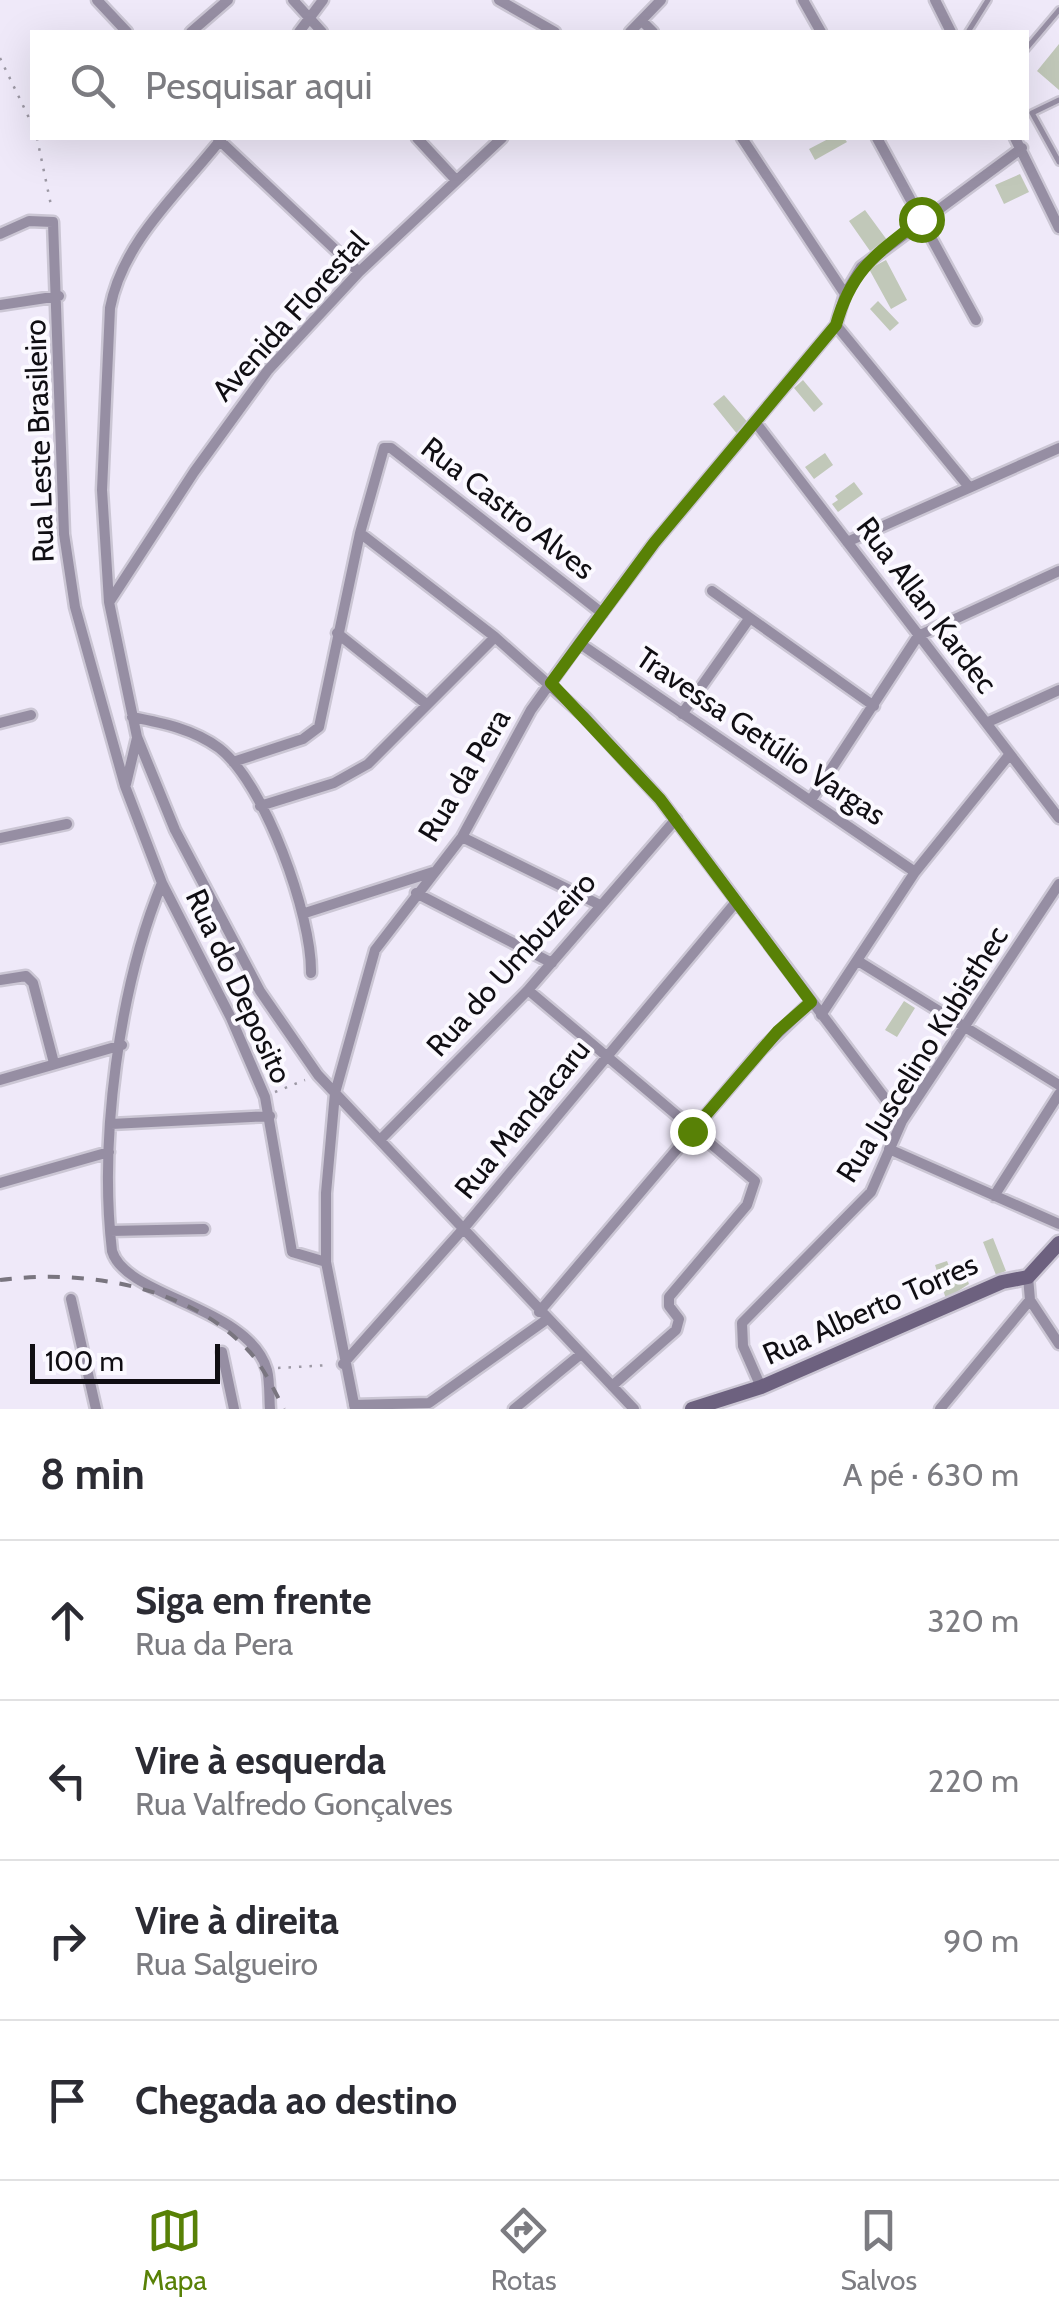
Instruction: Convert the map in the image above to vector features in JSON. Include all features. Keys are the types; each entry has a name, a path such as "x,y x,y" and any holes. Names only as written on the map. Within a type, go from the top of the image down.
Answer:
{"street":[{"path":"97,0 125,30"},
{"path":"193,30 228,0"},
{"path":"294,0 320,30"},
{"path":"301,30 323,0"},
{"path":"499,0 552,30"},
{"path":"632,30 661,0"},
{"path":"803,0 819,30"},
{"path":"935,0 950,30"},
{"path":"642,21 651,30"},
{"path":"219,140 142,236 124,265 110,308 102,440 102,535 109,602 137,737 175,830 235,948 318,1075 634,1409"},
{"path":"221,140 360,272"},
{"path":"419,140 456,180"},
{"name":"Avenida Florestal","path":"109,602 230,420 268,370 360,272 500,140"},
{"path":"743,140 845,294"},
{"path":"878,140 976,320"},
{"path":"1018,143 1059,228"},
{"name":"Rua da Pera","path":"354,1407 326,1262 334,1094 368,966 416,893 462,837 531,710 579,642 836,325 845,294 860,267 1018,143"},
{"path":"0,234 29,221 54,222"},
{"name":"Rua Leste Brasileiro","path":"54,222 68,568 125,786 162,883"},
{"path":"0,305 59,296"},
{"path":"836,325 970,487"},
{"name":"Rua Allan Kardec","path":"756,423 1059,818"},
{"name":"Rua Castro Alves","path":"360,532 382,450 391,448 602,613"},
{"path":"848,542 1059,448"},
{"path":"233,762 314,732 321,720 360,532 551,683 676,819 902,1121"},
{"path":"811,800 918,636 1059,571"},
{"path":"712,590 874,706"},
{"path":"682,714 750,619"},
{"path":"338,633 425,703"},
{"path":"260,806 354,774 496,636"},
{"name":"Travessa Getúlio Vargas","path":"579,642 916,872"},
{"path":"986,723 1059,690"},
{"path":"0,723 31,715"},
{"path":"132,717 198,736 233,762 260,806 305,913 311,973"},
{"path":"125,786 137,737"},
{"path":"821,1015 916,872 1010,754"},
{"name":"Rua do Umbuzeiro","path":"380,1140 528,990 598,904 676,819"},
{"path":"0,838 67,824"},
{"path":"462,837 598,904"},
{"path":"305,913 434,872"},
{"path":"162,883 137,956 122,1044 109,1152 110,1231 119,1266 220,1320 266,1368 270,1409"},
{"name":"Rua do Deposito","path":"162,883 232,1018 265,1097 292,1252 326,1262"},
{"name":"Rua Juscelino Kubisthec","path":"760,1387 743,1346 742,1323 872,1192 902,1121 1059,884"},
{"path":"416,893 552,963"},
{"name":"Rua Mandacaru","path":"343,1364 464,1228 736,902"},
{"path":"858,961 1059,1085"},
{"path":"0,980 26,976 32,983 54,1062"},
{"path":"528,990 754,1179 755,1190 747,1204 672,1291 668,1302 678,1319 676,1330 612,1386"},
{"path":"354,1407 429,1403 542,1316 692,1131 778,1031 811,1002"},
{"path":"0,1080 122,1044"},
{"path":"994,1196 1059,1094"},
{"path":"111,1124 270,1116"},
{"path":"889,1149 1059,1224"},
{"path":"0,1183 109,1152"},
{"path":"110,1231 204,1229"},
{"name":"Rua Alberto Torres","path":"692,1409 760,1387 1002,1282 1028,1277 1059,1244"},
{"path":"1028,1277 1030,1300 1059,1344"},
{"path":"71,1298 96,1409"},
{"path":"940,1409 1030,1300"},
{"path":"222,1352 234,1409"},
{"path":"514,1409 582,1354"}],"lane":[{"path":"969,30 988,0"},
{"path":"1029,46 1059,10"},
{"path":"1059,100 1032,114 1059,162"}],"path":[{"path":"0,58 30,120"},
{"path":"38,140 47,171 54,222"},
{"path":"265,1097 318,1075"},
{"path":"266,1368 343,1364"}],"building":[{"path":"1059,44 1059,90 1037,71"},
{"path":"826,140 847,142 815,160 809,149"},
{"path":"1020,174 1029,192 1004,204 995,185"},
{"path":"865,210 887,240 870,251 849,221"},
{"path":"886,260 907,300 891,309 869,269"},
{"path":"878,301 899,323 890,331 870,309"},
{"path":"803,380 823,404 814,412 794,388"},
{"path":"724,395 750,425 738,435 713,404"},
{"path":"825,453 833,465 814,479 805,467"},
{"path":"854,482 863,494 838,512 832,504 838,500 835,496"},
{"path":"904,1001 915,1008 897,1037 885,1030"},
{"path":"993,1238 1006,1271 996,1275 983,1242"},
{"path":"947,1261 950,1269 962,1265 969,1284 946,1299 935,1265"}],"railway":[{"path":"0,1280 99,1280 132,1286 195,1310 223,1327 252,1355 284,1409"}],"route":[{"path":"692,1131 778,1031 811,1002 660,799 551,683 654,543 836,325 845,294 860,267 921,219"}]}
